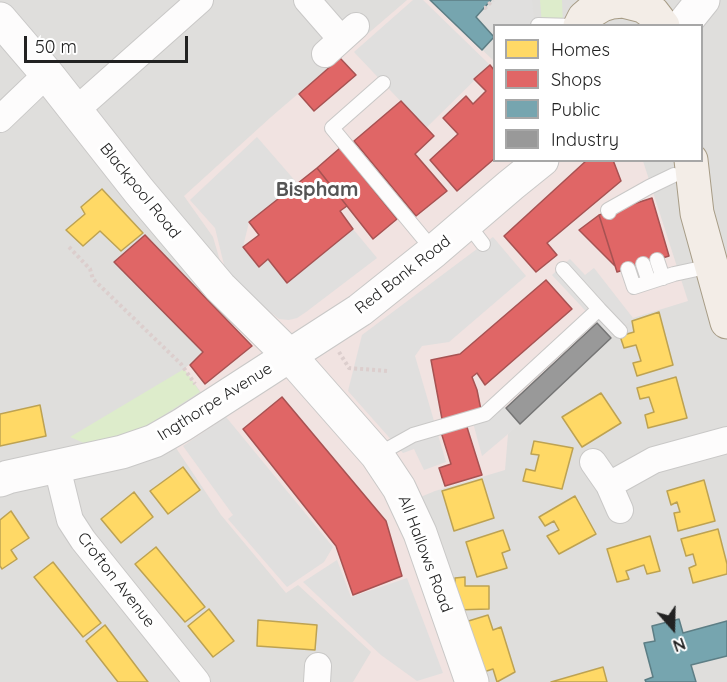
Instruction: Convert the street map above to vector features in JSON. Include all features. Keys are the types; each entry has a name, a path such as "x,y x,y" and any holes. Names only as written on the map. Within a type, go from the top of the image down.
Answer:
{"main road":[{"path":"568,0 572,24"},
{"path":"581,24 584,18 602,5 628,1 643,6 653,13 661,24"},
{"path":"678,165 697,213 727,322"}],"street":[{"path":"75,111 200,0"},
{"path":"307,0 340,40"},
{"path":"684,24 703,0"},
{"name":"Blackpool Road","path":"0,20 47,74 139,191 220,287 289,355"},
{"path":"0,119 47,74"},
{"name":"Red Bank Road","path":"289,355 360,310 434,251 475,234 519,173 538,162"},
{"name":"Ingthorpe Avenue","path":"0,480 122,452 154,441 211,407 289,355"},
{"name":"All Hallows Road","path":"289,355 377,455 399,488 420,533 472,682"},
{"path":"609,485 654,460 727,440"},
{"path":"593,462 609,485 620,510"},
{"name":"Crofton Avenue","path":"57,467 70,520 83,540 197,682"}],"lane":[{"path":"383,83 332,128 434,251"},
{"path":"609,212 608,210 639,198 649,187 678,165"},
{"path":"650,262 656,280"},
{"path":"628,268 634,287 711,266"},
{"path":"563,269 620,330"},
{"path":"377,455 413,435 485,414 599,309"}],"path":[{"path":"484,8 493,0"},
{"path":"69,247 90,269 93,279 181,364 211,407"},
{"path":"327,332 349,368 387,371"}],"shaded area":[{"path":"0,0 727,0 727,682 0,682"},
{"path":"407,0 430,0 493,60 493,162 643,162 688,301 633,318 508,434 505,470 435,491 406,503 472,682 353,682 371,652 298,585 286,593 221,515 176,448 218,416 184,369 238,322 213,237 184,196 271,117"},
{"path":"413,0 423,0 490,65 426,128 354,52"},
{"path":"461,0 470,0 483,12 494,0 532,0 535,24 493,24 493,32"},
{"path":"257,137 297,183 249,222 243,247 258,267 268,259 287,282 353,229 377,258 306,312 289,320 279,319 227,277 215,228 190,200"},
{"path":"493,237 526,276 449,342 422,346 415,356 446,462 424,470 414,449 403,453 348,391 362,335"},
{"path":"570,259 585,275 594,268 633,318 611,338 552,275"},
{"path":"499,401 520,424 482,456 472,419"},
{"path":"226,417 333,547 324,562 287,587 228,519 233,515 183,446"},
{"path":"337,560 351,597 407,578 443,673 417,681 381,655 303,582"}],"green space":[{"path":"540,0 562,0 563,24 542,24"},
{"path":"184,369 200,392 164,415 142,428 102,444 84,443 70,437"}],"building: Homes":[{"path":"102,189 143,233 121,251 100,231 83,246 66,230 85,214 81,207"},
{"path":"659,312 673,365 637,376 633,363 641,361 636,345 624,348 620,336 634,332 632,321"},
{"path":"676,377 687,418 648,428 645,415 654,412 649,397 640,399 637,388"},
{"path":"601,393 621,423 582,447 562,417"},
{"path":"40,405 46,436 0,446 0,414"},
{"path":"534,441 573,448 562,489 523,481 526,469 535,471 539,455 531,454"},
{"path":"183,467 200,490 168,514 150,491"},
{"path":"482,479 494,518 454,531 442,491"},
{"path":"704,480 715,521 678,531 674,513 680,512 677,502 671,505 667,491"},
{"path":"134,492 153,517 121,543 101,519"},
{"path":"575,496 596,534 559,554 547,536 559,530 554,521 545,526 539,517"},
{"path":"11,511 29,538 11,550 17,559 2,569 0,566 0,520"},
{"path":"718,529 727,564 727,574 693,583 689,568 696,565 693,554 686,556 681,539"},
{"path":"503,530 510,550 502,553 507,568 477,577 466,542"},
{"path":"650,536 660,571 647,574 644,565 626,571 629,579 617,582 607,549"},
{"path":"156,547 205,607 185,622 135,564"},
{"path":"53,562 101,623 83,637 34,577"},
{"path":"465,577 465,586 489,586 489,609 455,610 455,578"},
{"path":"209,609 234,641 213,657 188,626"},
{"path":"488,615 493,630 501,627 515,672 497,682 493,669 477,674 462,623"},
{"path":"258,620 317,625 315,650 257,646"},
{"path":"105,625 148,682 118,682 86,641"},
{"path":"603,667 607,682 551,682"}],"building: Shops":[{"path":"340,58 356,75 314,111 299,94"},
{"path":"490,65 493,69 493,160 457,191 430,160 458,134 443,118 466,96 473,104 486,91 474,79"},
{"path":"401,101 434,136 415,154 447,191 416,216 354,141"},
{"path":"340,148 397,219 373,239 317,168"},
{"path":"585,162 614,162 621,181 547,243 557,255 536,272 504,236"},
{"path":"317,168 347,206 340,211 353,229 287,283 268,259 259,267 243,247 259,235 249,222"},
{"path":"652,198 669,256 617,272 599,215"},
{"path":"599,215 615,266 579,230"},
{"path":"145,235 252,346 205,384 190,365 203,352 114,262"},
{"path":"546,280 572,309 485,385 477,373 472,377 481,410 442,419 431,360 460,354"},
{"path":"282,397 386,521 402,576 353,595 336,546 243,429"},
{"path":"466,424 482,475 445,486 439,468 451,464 441,432"}],"building: Public":[{"path":"430,0 491,0 476,17 493,36 482,50"},
{"path":"679,619 683,633 727,621 727,656 691,665 696,682 646,682 645,680 653,677 644,643 655,641 652,626"}],"building: Industry":[{"path":"597,323 611,338 520,424 506,408"}],"district":[{"name":"Bispham","path":"317,190"}]}
